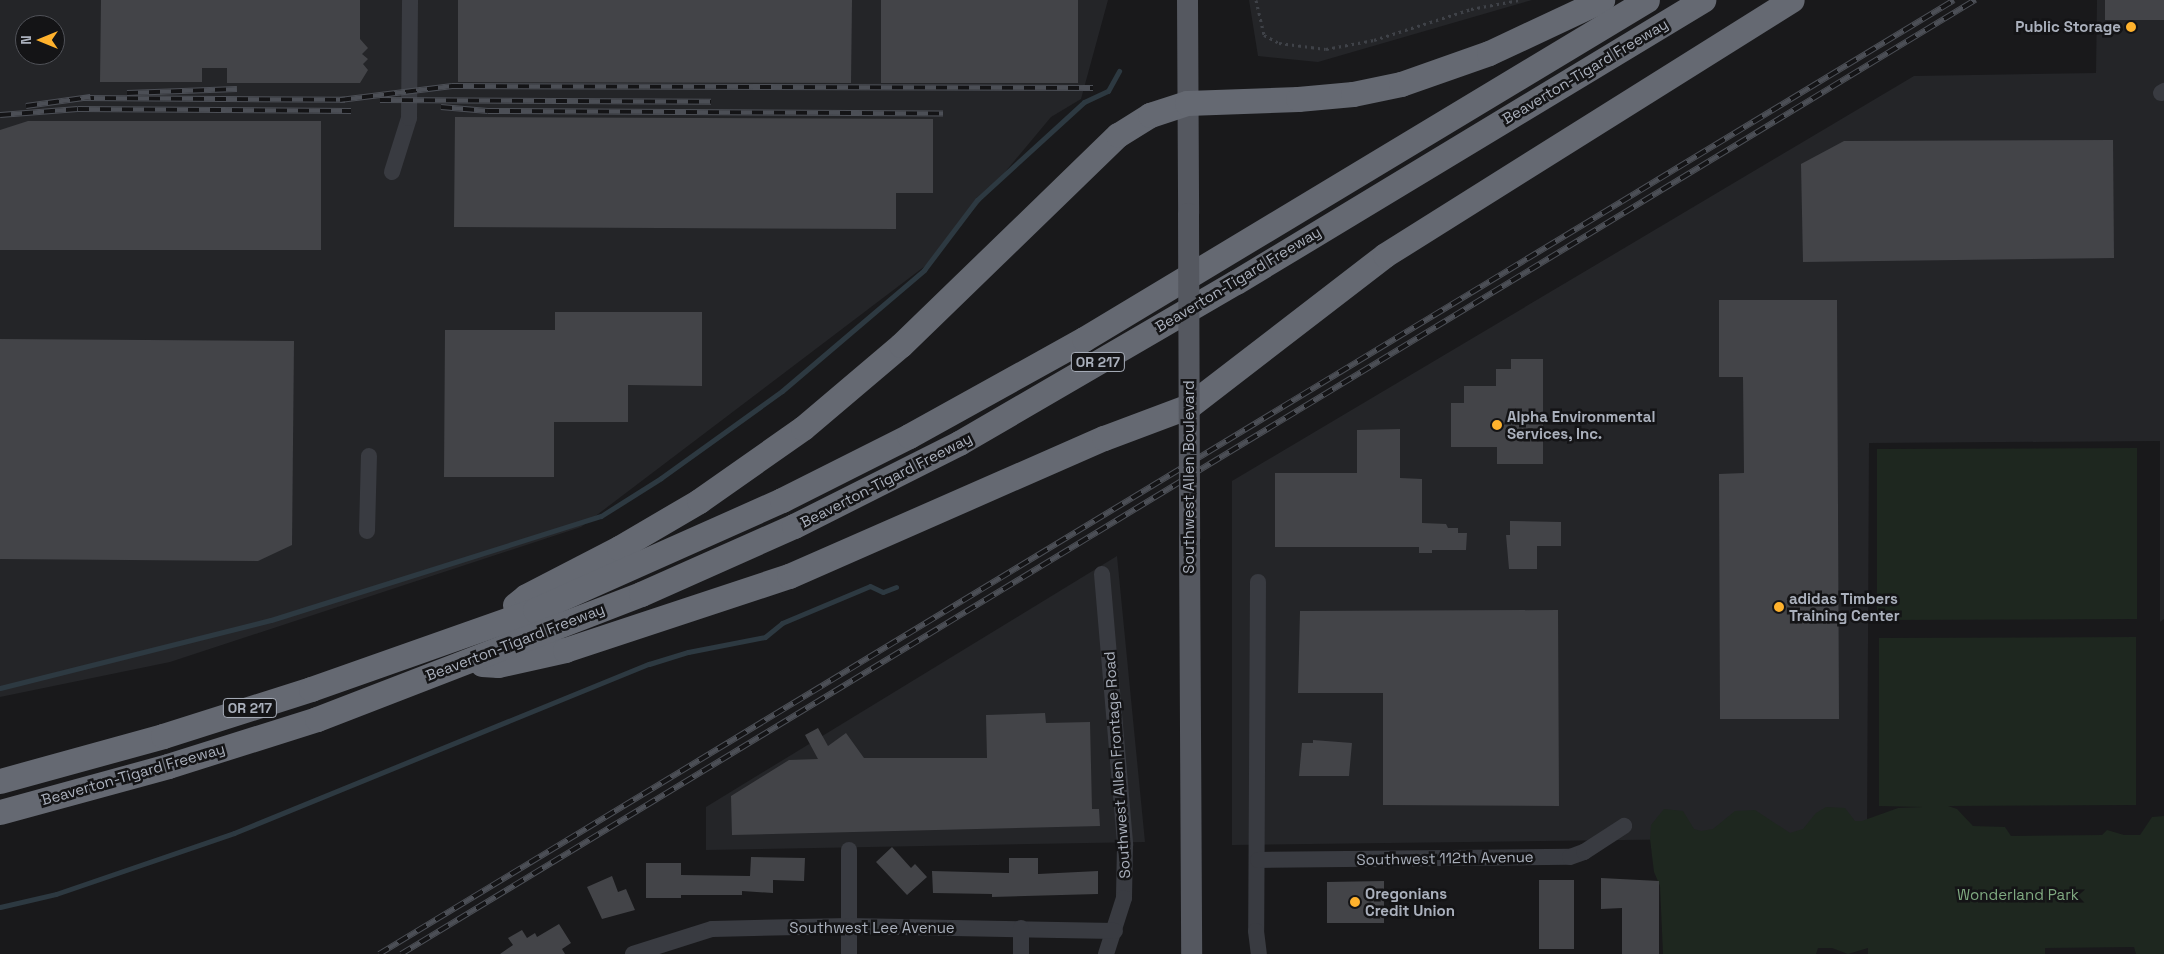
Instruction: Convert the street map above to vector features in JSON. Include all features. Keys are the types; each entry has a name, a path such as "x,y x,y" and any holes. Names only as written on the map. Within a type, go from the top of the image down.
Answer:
{"highway":[{"path":"496,621 526,596 619,548 763,458 901,345 1118,135 1150,115 1188,103 1298,100 1353,94 1401,84 1489,53 1602,0"},
{"name":"Beaverton-Tigard Freeway","path":"0,781 163,736 311,689 496,621 535,610 774,504 976,399 1292,216 1647,0"},
{"name":"Beaverton-Tigard Freeway","path":"0,812 168,766 317,719 641,594 770,537 959,443 1236,282 1703,0"},
{"path":"462,663 498,665 565,650 724,598 846,553 1104,438 1189,406 1385,255 1792,0"}],"main road":[{"name":"Southwest Allen Boulevard","path":"1187,0 1191,954"}],"street":[{"path":"392,172 409,118 410,0"},
{"path":"367,531 369,456"},
{"name":"Southwest Allen Frontage Road","path":"1102,574 1125,845 1124,898 1115,931 1106,954"},
{"path":"1258,582 1258,860 1256,931 1259,954"},
{"name":"Southwest 112th Avenue","path":"1258,860 1570,857 1584,852 1624,826"},
{"path":"849,850 849,954"},
{"name":"Southwest Lee Avenue","path":"633,954 663,949 712,929 849,926 1115,931"},
{"path":"1021,928 1021,954"}],"path":[{"path":"1256,0 1264,35 1279,43 1326,49 1374,40 1471,8 1519,0"}],"shaded area":[{"path":"0,0 1108,0 1081,99 1051,117 929,263 581,527 170,662 0,697"},
{"path":"1249,0 1532,0 1318,62 1258,56"},
{"path":"2097,0 2164,0 2164,619 2160,622 2160,441 1869,443 1867,837 1232,845 1232,481 1914,76 2096,73"},
{"path":"1117,556 1145,842 706,850 706,807"}],"green space":[{"path":"2137,448 2137,619 1877,620 1877,449"},
{"name":"Wonderland Park","path":"2136,637 2136,805 1948,806 1957,809 1973,826 2005,827 2011,836 2102,835 2107,830 2124,835 2140,835 2152,817 2164,816 2164,954 2136,954 2134,947 2045,948 2045,954 1868,954 1868,948 1848,954 1832,948 1818,948 1816,954 1663,954 1660,886 1654,872 1650,839 1651,825 1664,809 1683,811 1694,829 1701,831 1713,829 1735,811 1755,810 1790,833 1803,829 1816,813 1826,807 1845,808 1855,821 1862,821 1898,808 1923,807 1879,806 1879,638"}],"building":[{"path":"101,0 360,0 360,39 368,48 362,54 368,59 363,64 368,70 360,83 227,83 227,68 202,68 202,82 100,82"},
{"path":"458,0 852,0 851,83 458,82"},
{"path":"881,0 1078,0 1078,83 881,83"},
{"path":"2105,0 2164,0 2164,20 2105,20"},
{"path":"455,117 933,119 933,193 896,193 896,229 454,227"},
{"path":"28,121 321,121 321,250 0,250 0,130"},
{"path":"2113,140 2114,258 1803,262 1801,164 1844,141"},
{"path":"1719,300 1837,300 1839,719 1720,719 1719,474 1744,473 1743,377 1719,377"},
{"path":"555,312 702,312 702,386 628,385 628,422 554,422 554,477 444,477 445,330 555,330"},
{"path":"0,339 294,341 292,545 258,561 0,559"},
{"name":"Alpha Environmental Services, Inc.","path":"1511,359 1543,359 1543,464 1497,464 1497,447 1451,447 1451,403 1464,403 1464,386 1496,386 1496,369 1511,369"},
{"path":"1400,429 1400,478 1422,479 1422,523 1446,524 1448,528 1458,528 1458,533 1467,533 1466,550 1432,550 1432,553 1419,553 1419,547 1275,547 1275,473 1357,473 1357,430"},
{"path":"1510,521 1561,522 1561,546 1537,546 1537,569 1509,569 1506,535 1510,535"},
{"path":"1558,610 1559,806 1383,805 1383,693 1298,693 1300,611"},
{"path":"1045,713 1046,723 1090,722 1092,809 1099,809 1100,826 732,835 731,796 789,760 818,759 805,735 818,728 828,746 846,733 864,758 987,758 986,715"},
{"path":"1313,740 1352,743 1349,776 1299,776 1302,743 1313,743"},
{"path":"892,847 911,868 915,864 927,877 907,895 876,862"},
{"path":"751,857 805,858 804,881 773,880 773,893 742,891 742,895 681,895 681,898 646,898 646,863 681,863 681,875 750,876"},
{"path":"1009,858 1038,858 1038,874 1098,871 1098,894 992,897 992,894 933,893 932,871 1009,873"},
{"path":"612,876 618,892 626,889 635,910 602,919 587,887"},
{"path":"1601,878 1659,881 1659,954 1622,954 1622,908 1601,909"},
{"path":"1539,880 1574,880 1574,949 1539,949"},
{"path":"1384,881 1384,923 1327,923 1327,882"},
{"path":"559,924 571,943 562,949 565,954 500,954 513,945 508,938 522,930 527,938 535,933 537,937"}],"waterway":[{"path":"0,688 271,620 601,516 661,478 782,391 924,270 977,200 1084,102 1108,91 1119,71"},
{"path":"0,907 56,894 234,833 649,664 688,652 765,637 782,623 870,586 883,592 896,587"}],"railway":[{"path":"379,954 1954,0"},
{"path":"401,954 1975,0"},
{"path":"340,100 452,86 1093,88"},
{"path":"127,93 237,89"},
{"path":"26,106 90,97"},
{"path":"83,98 345,100"},
{"path":"380,100 711,102"},
{"path":"441,107 488,111 943,113"},
{"path":"0,115 78,109 351,111"}],"place":[{"name":"Public Storage","path":"2131,27"},
{"name":"Alpha Environmental Services, Inc.","path":"1497,425"},
{"name":"adidas Timbers Training Center","path":"1779,607"},
{"name":"Oregonians Credit Union","path":"1355,902"}]}
